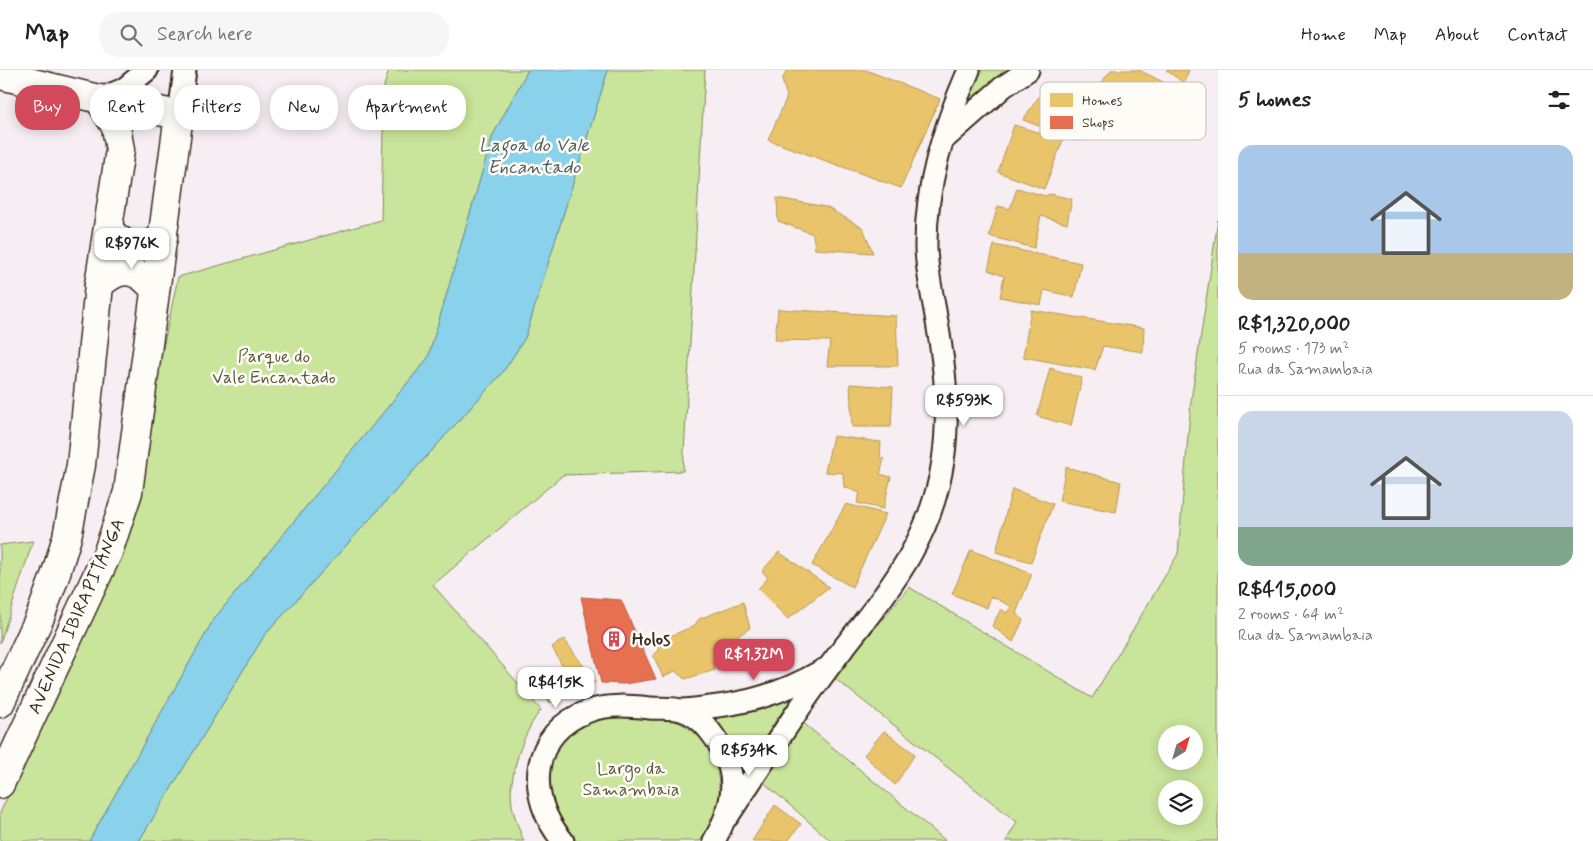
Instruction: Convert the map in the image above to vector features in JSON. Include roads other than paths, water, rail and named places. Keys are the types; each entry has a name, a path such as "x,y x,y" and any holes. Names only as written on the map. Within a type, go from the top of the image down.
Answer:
{"main road":[{"path":"0,75 90,97"},
{"name":"AVENIDA IBIRAPITANGA","path":"0,703 40,617 67,537 81,465 99,285 120,150 116,130"},
{"name":"AVENIDA IBIRAPITANGA","path":"0,784 73,632 108,552 119,521 134,457 177,130"},
{"path":"108,230 128,246 137,249 149,246 163,238"},
{"path":"99,285 109,275 118,271 130,271 144,278 156,290"}],"street":[{"path":"129,85 147,70"},
{"name":"AVENIDA IBIRAPITANGA","path":"183,85 185,70"},
{"path":"714,841 728,816 829,666 886,594 915,550 936,497 944,460 947,413 945,373 926,250 932,178 942,141 969,70"},
{"path":"942,141 1003,87 1028,70"},
{"path":"563,841 545,814 538,788 538,766 546,746 559,729 574,718 590,710 607,707 684,710 743,703 772,696 829,666"},
{"path":"684,710 701,722 714,736 725,756 732,794 728,816"}],"water":[{"name":"Lagoa do Vale Encantado","path":"528,70 608,70 525,338 503,372 264,636 139,841 89,841 214,619 428,358 493,135"}],"place":[{"name":"Holos","path":"614,639"}],"park label":[{"name":"Parque do Vale Encantado","path":"274,366"},
{"name":"Largo da Samambaia","path":"631,778"}]}
